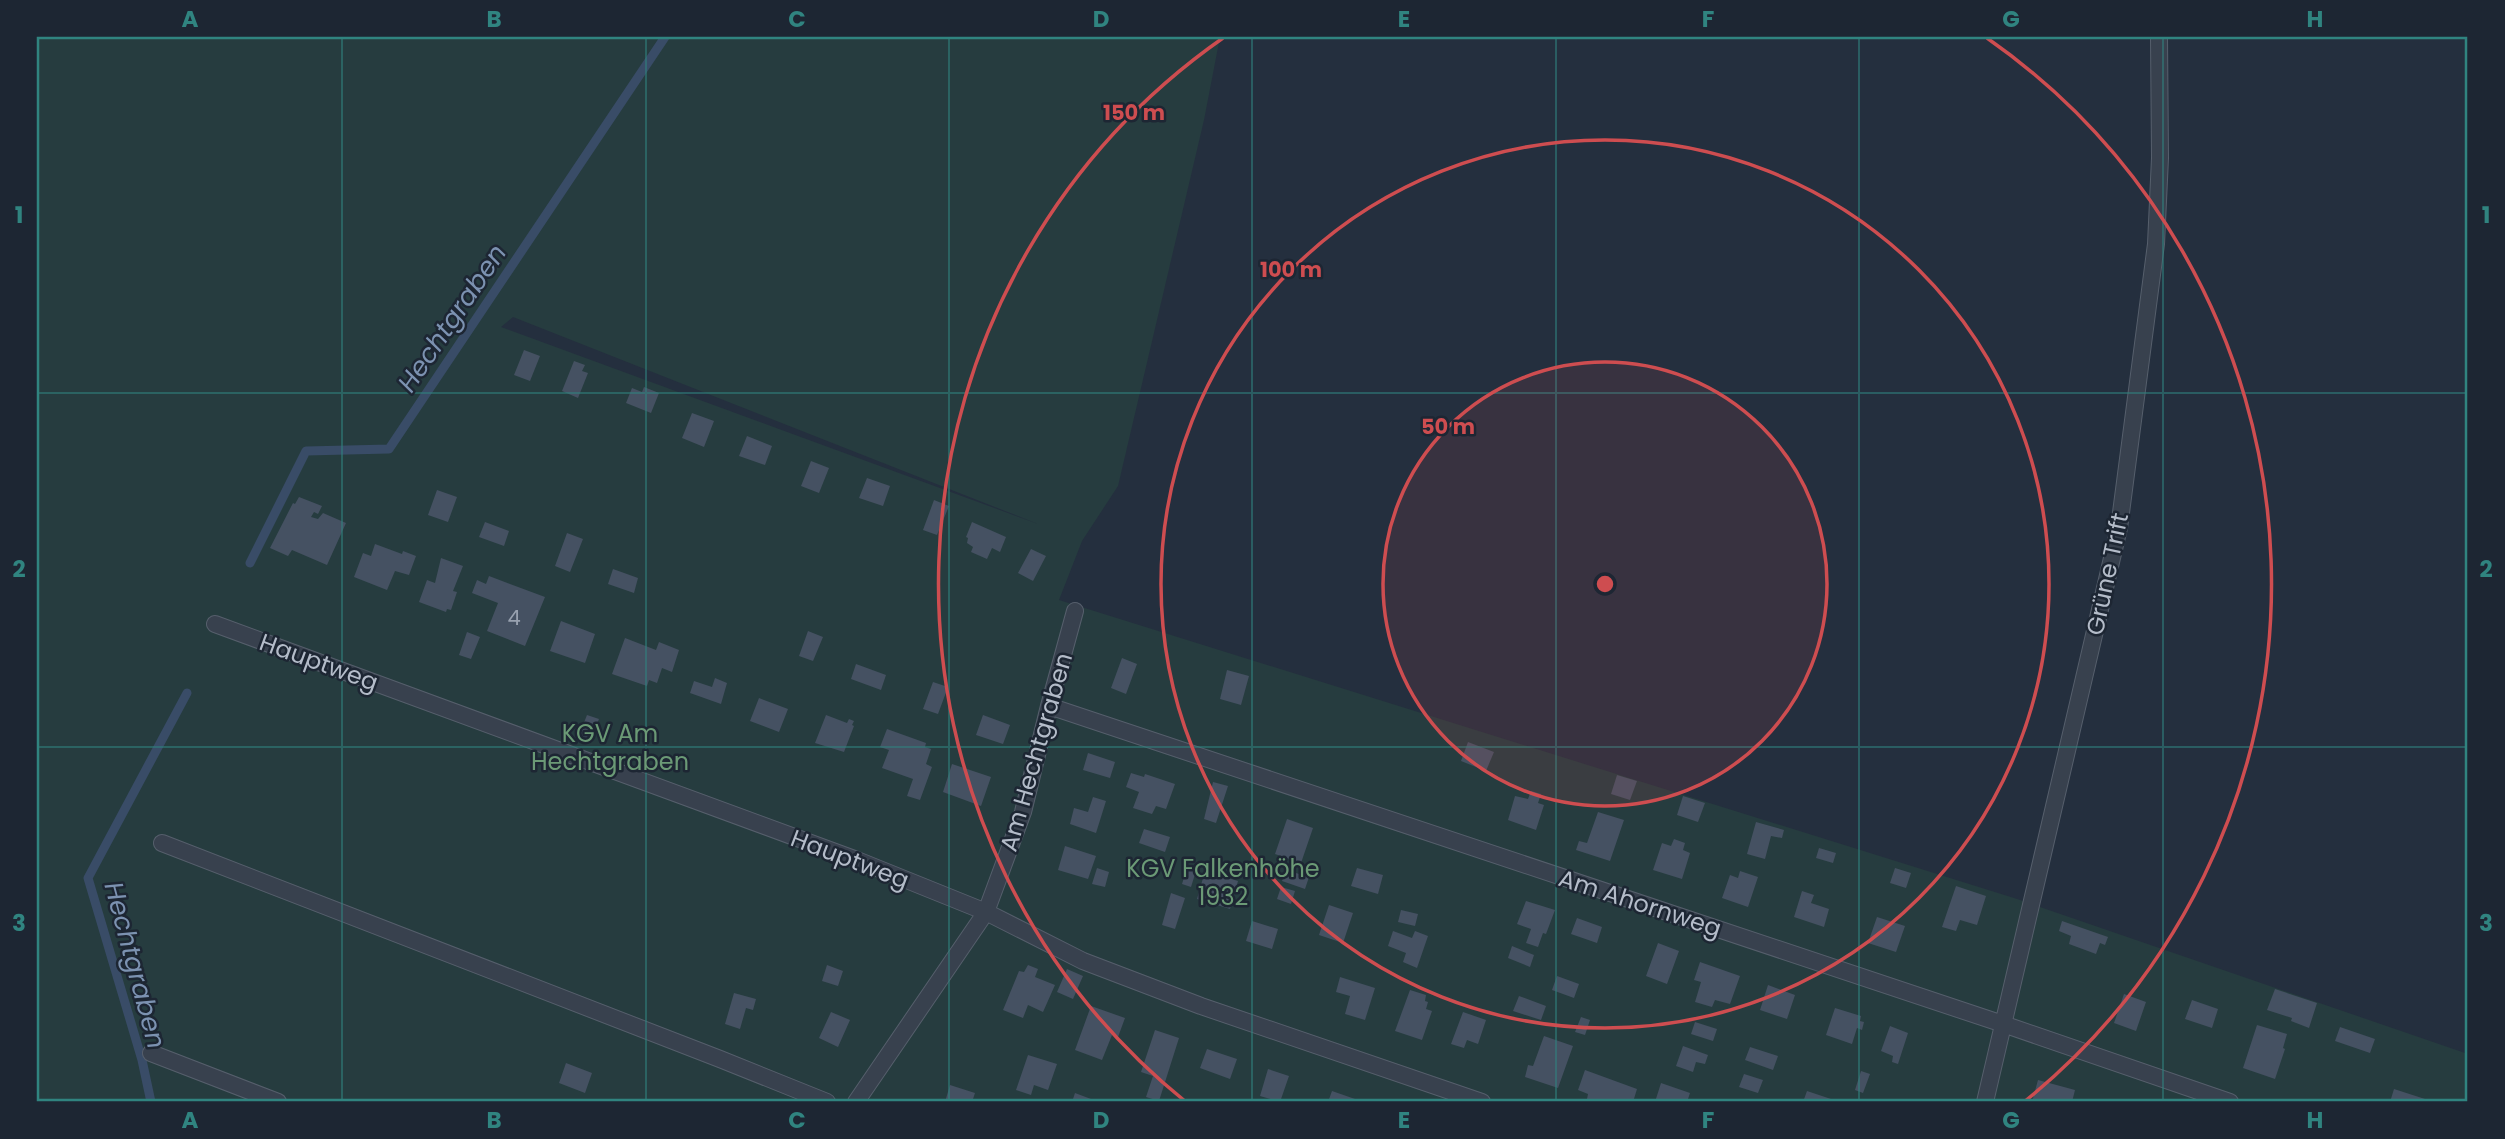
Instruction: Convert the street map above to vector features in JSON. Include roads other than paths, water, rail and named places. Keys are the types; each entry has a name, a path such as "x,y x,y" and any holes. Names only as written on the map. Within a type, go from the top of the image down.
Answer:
{"lane":[{"name":"Grüne Trift","path":"1984,1102 2119,527 2156,244 2160,158 2159,37"},
{"name":"Am Hechtgraben","path":"856,1102 986,912 1023,812 1076,611"},
{"name":"Hauptweg","path":"215,624 857,860 986,912 1083,961 1201,1006 1482,1102"},
{"name":"Am Ahornweg","path":"1049,706 2230,1102"},
{"path":"162,843 827,1102"},
{"path":"150,1053 278,1102"}],"waterway":[{"name":"Hechtgraben","path":"250,563 306,451 389,449 665,37"},
{"name":"Hechtgraben","path":"151,1102 142,1060 88,878 187,693"}],"park label":[{"name":"KGV Am Hechtgraben","path":"610,747"},
{"name":"KGV Falkenhöhe 1932","path":"1223,882"}]}
